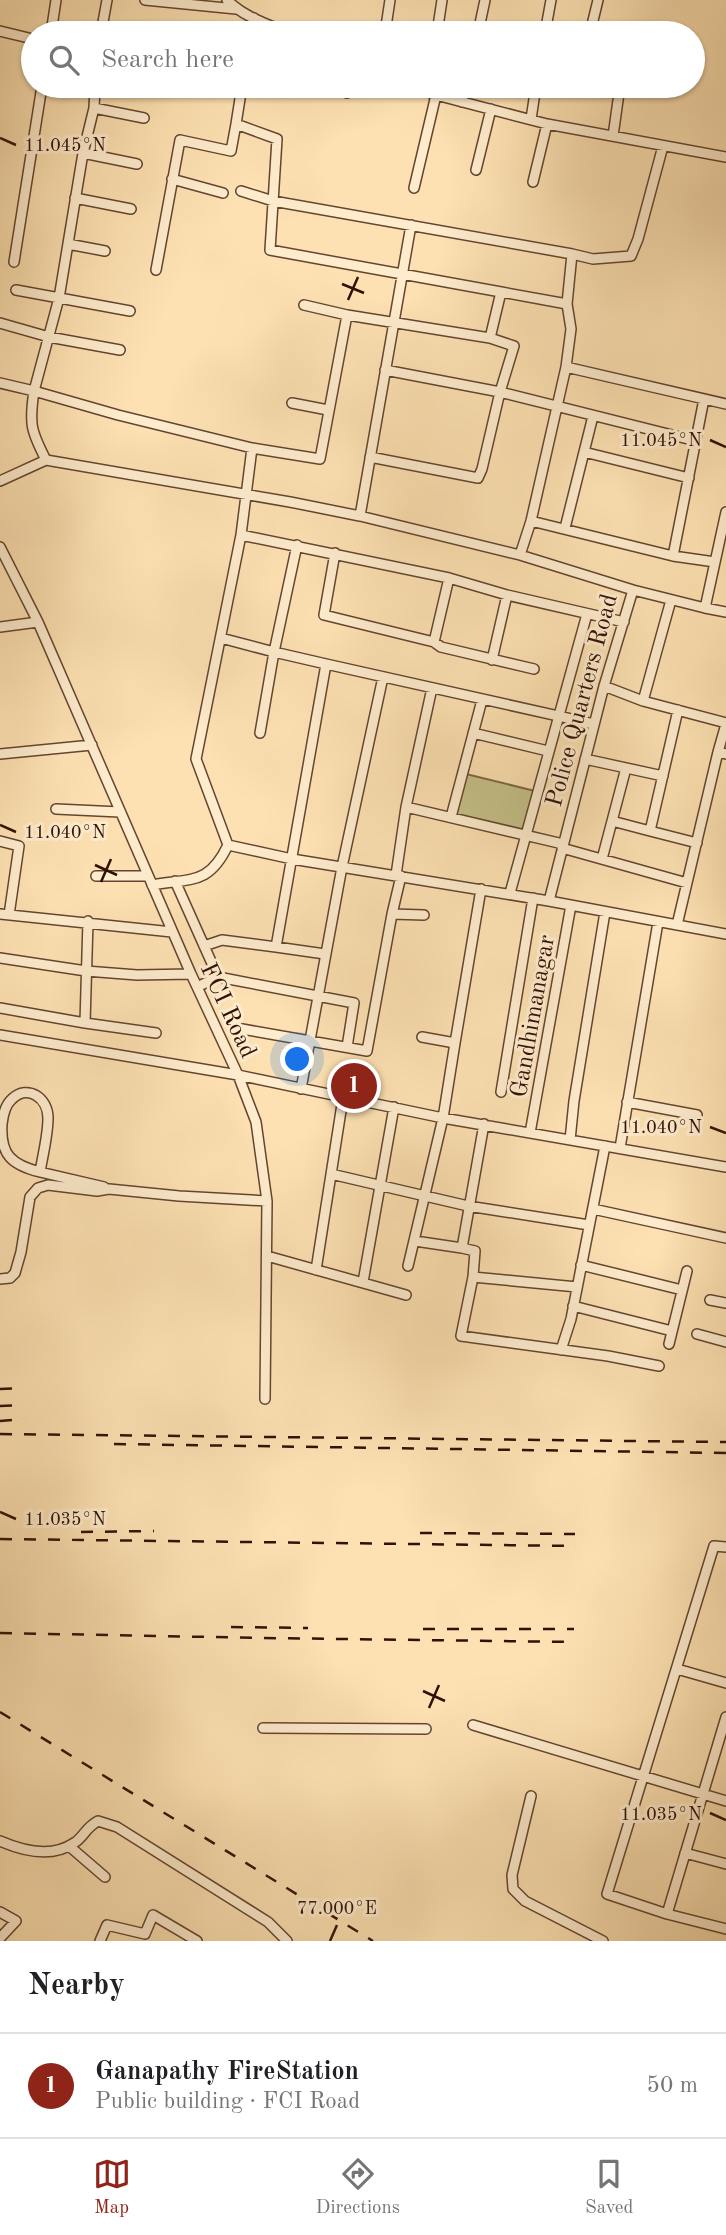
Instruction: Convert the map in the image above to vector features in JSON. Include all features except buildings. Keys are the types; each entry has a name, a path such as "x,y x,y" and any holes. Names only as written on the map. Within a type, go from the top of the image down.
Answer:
{"street":[{"path":"53,21 56,0"},
{"path":"103,21 107,0"},
{"path":"145,0 236,9 261,21"},
{"path":"228,0 236,9"},
{"path":"387,21 390,0"},
{"path":"439,21 442,0"},
{"path":"481,21 485,0"},
{"path":"547,21 551,0"},
{"path":"593,21 597,0"},
{"path":"0,31 21,36"},
{"path":"14,262 41,98"},
{"path":"0,481 46,460 32,431 31,412 34,391 60,298 75,198 94,98"},
{"path":"156,270 180,140 231,151 240,98"},
{"path":"414,188 429,98"},
{"path":"450,98 547,124 726,157"},
{"path":"461,102 462,98"},
{"path":"531,119 534,98"},
{"path":"613,136 618,98"},
{"path":"94,108 144,118"},
{"path":"476,170 491,109"},
{"path":"236,124 277,139 270,250 567,304"},
{"path":"533,183 547,124"},
{"path":"241,191 273,201 593,259 631,256 663,146"},
{"path":"83,153 137,164"},
{"path":"172,180 223,192"},
{"path":"75,198 131,209"},
{"path":"360,516 411,225"},
{"path":"68,244 105,251"},
{"path":"520,555 531,521 566,367 571,329 567,304 572,254"},
{"path":"16,290 130,311"},
{"path":"490,338 501,292"},
{"path":"304,305 347,315 490,338 514,346 478,478 370,457"},
{"path":"0,383 252,448 320,459 347,315"},
{"path":"0,323 49,337 120,350"},
{"path":"566,367 726,404"},
{"path":"385,370 500,392 696,441"},
{"path":"673,556 704,399"},
{"path":"292,403 328,410"},
{"path":"565,527 593,416"},
{"path":"96,876 176,881 204,876 219,864 228,845 196,759 241,535 252,448"},
{"path":"584,452 688,478"},
{"name":"Police Quarters Road","path":"46,460 245,493 360,516 520,555 633,590 604,686 549,901"},
{"path":"705,608 726,512"},
{"path":"531,521 565,527 673,556 715,562"},
{"path":"241,535 449,578 507,595 624,622"},
{"path":"260,733 297,545"},
{"name":"FCI Road","path":"0,547 38,622 172,932 238,1075 443,1118 726,1167"},
{"path":"335,553 324,615 534,669"},
{"path":"434,642 449,578"},
{"path":"633,590 726,612"},
{"path":"492,660 507,595"},
{"path":"643,701 670,600"},
{"path":"510,893 587,614"},
{"path":"0,627 38,622"},
{"path":"220,638 594,724"},
{"path":"276,947 326,664"},
{"path":"301,1089 342,867 383,677"},
{"path":"604,686 643,701 726,723 722,753 677,925"},
{"path":"242,1029 367,1051 392,914 406,807 432,688"},
{"path":"451,817 482,700"},
{"path":"650,831 678,710"},
{"path":"473,733 548,751"},
{"path":"0,754 92,745"},
{"path":"585,759 663,776"},
{"path":"602,859 626,768"},
{"path":"406,807 524,835 687,883"},
{"path":"56,809 120,812"},
{"path":"612,821 697,843"},
{"path":"0,841 19,846 5,914 172,932"},
{"path":"228,845 292,859 510,893 726,934"},
{"path":"176,881 218,977"},
{"path":"408,1266 443,1118 481,889"},
{"path":"501,1092 533,898"},
{"name":"Gandhimanagar","path":"530,1133 571,905"},
{"path":"570,1140 573,1101 606,912"},
{"path":"392,914 424,915"},
{"path":"85,1023 88,921"},
{"path":"620,1148 659,922"},
{"path":"205,946 222,940 325,954"},
{"path":"0,958 86,971 137,975 191,974"},
{"path":"197,987 218,977 354,1003 347,1047"},
{"path":"0,1008 156,1033"},
{"path":"0,1035 238,1075 256,1122 267,1201 265,1399"},
{"path":"422,1037 455,1043"},
{"path":"40,1172 48,1117 45,1103 40,1096 30,1092 22,1093 6,1106 1,1139 8,1157 19,1165 40,1172 110,1189 267,1201"},
{"path":"316,1269 343,1098"},
{"path":"627,1102 697,1115"},
{"path":"363,1282 394,1107"},
{"path":"462,1248 484,1124"},
{"path":"561,1350 582,1265 605,1146"},
{"path":"331,1174 468,1206 589,1225"},
{"path":"0,1279 10,1278 15,1273 32,1192 48,1185 97,1191 110,1189"},
{"path":"593,1209 726,1238"},
{"path":"415,1241 475,1251 461,1336 659,1366"},
{"path":"267,1255 406,1295"},
{"path":"582,1265 682,1290"},
{"path":"669,1344 687,1271"},
{"path":"473,1276 577,1287"},
{"path":"710,1300 726,1303"},
{"path":"573,1306 672,1331"},
{"path":"697,1334 726,1342"},
{"path":"726,1547 714,1546 607,1894 726,1929"},
{"path":"677,1668 726,1683"},
{"path":"667,1913 702,1795 722,1743 726,1717"},
{"path":"473,1725 726,1801"},
{"path":"263,1728 426,1730"},
{"path":"531,1796 512,1875 513,1889 525,1901 603,1941"},
{"path":"0,1841 30,1852 62,1850 77,1842 88,1826 98,1821 117,1828 268,1922 288,1941"},
{"path":"69,1846 106,1877"},
{"path":"685,1853 726,1864"},
{"path":"0,1912 16,1921 0,1938"},
{"path":"100,1941 107,1924 145,1934 153,1915 192,1940"}],"shaded area":[{"path":"466,774 535,791 523,832 454,816"}],"railway":[{"path":"0,1389 20,1388"},
{"path":"0,1406 23,1405"},
{"path":"0,1421 24,1419"},
{"path":"0,1434 726,1442"},
{"path":"114,1444 726,1453"},
{"path":"81,1532 154,1531"},
{"path":"420,1533 575,1534"},
{"path":"0,1539 576,1546"},
{"path":"231,1627 308,1628"},
{"path":"423,1629 574,1629"},
{"path":"0,1633 575,1642"},
{"path":"0,1712 373,1941"}],"place":[{"name":"Ganapathy FireStation","path":"354,1086"}]}
